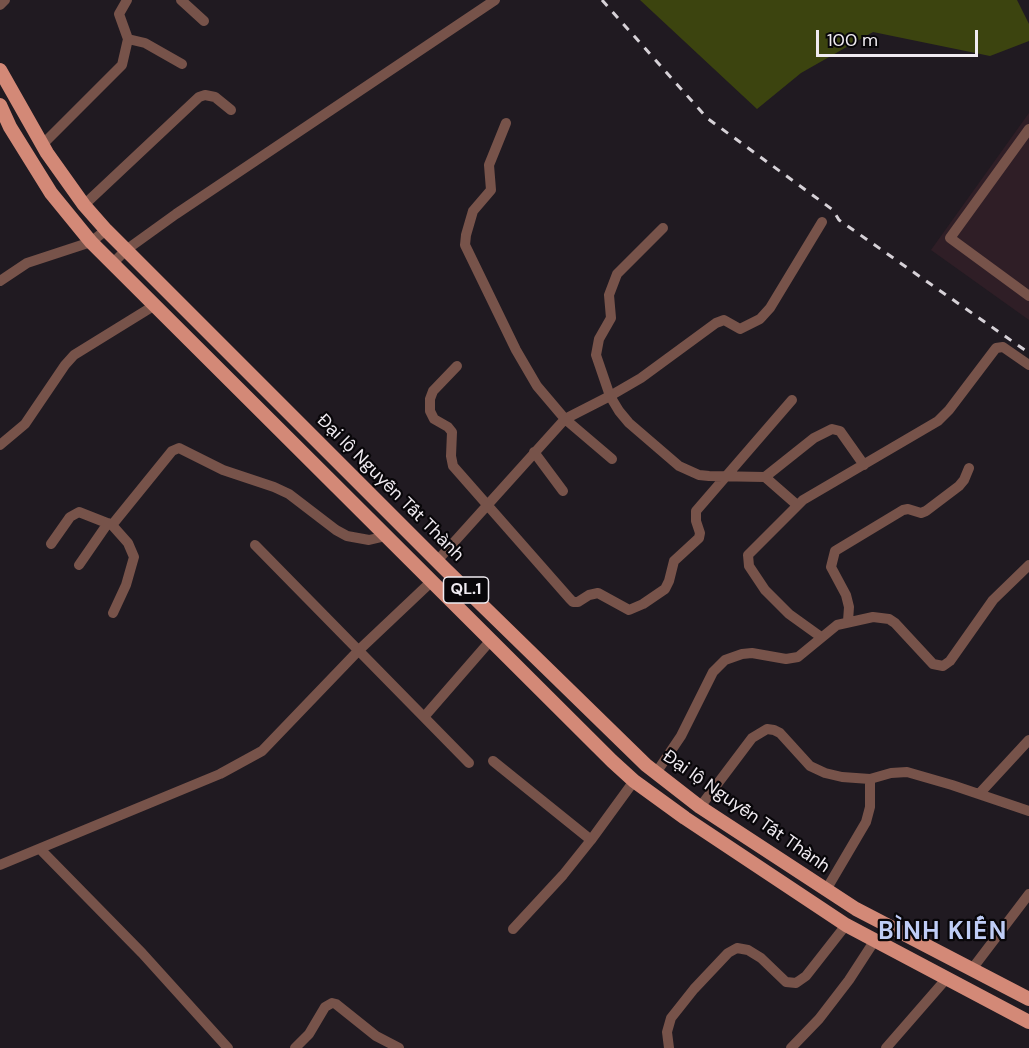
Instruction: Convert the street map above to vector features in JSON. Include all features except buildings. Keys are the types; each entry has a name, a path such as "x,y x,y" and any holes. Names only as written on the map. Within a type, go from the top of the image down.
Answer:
{"main road":[{"name":"Đại lộ Nguyễn Tất Thành","path":"0,70 42,144 84,205 106,230 441,565 651,769 700,807 856,909 1029,999"},
{"name":"Đại lộ Nguyễn Tất Thành","path":"0,105 10,127 51,193 91,242 612,761 694,824 846,925 1029,1022"},
{"path":"432,581 441,565"},
{"path":"634,780 651,769"}],"street":[{"path":"0,5 6,0"},
{"path":"42,144 122,65 128,39 119,18 121,9 127,0"},
{"path":"181,0 204,21"},
{"path":"113,263 126,250 176,214 495,0"},
{"path":"128,39 145,43 182,64"},
{"path":"84,205 199,97 205,94 215,97 231,110"},
{"path":"506,123 489,165 491,190 473,211 465,245 526,370 564,419 612,459"},
{"path":"1029,129 950,238 1029,296"},
{"path":"441,565 486,506 564,419 641,378 716,323 724,321 740,328 760,319 770,308 822,222"},
{"path":"663,228 618,273 609,295 611,318 599,339 596,355 610,396 629,423 679,466 699,475 765,477 797,505"},
{"path":"0,281 27,263 91,242 106,230"},
{"path":"0,445 25,424 74,355 155,305"},
{"path":"821,637 798,621 765,590 747,562 748,555 797,505 938,421 996,348 1003,347 1029,365"},
{"path":"457,366 434,391 430,411 434,419 452,432 453,466 573,602 598,593 629,610 643,604 665,589 674,561 699,538 696,511 792,400"},
{"path":"765,477 814,438 832,429 840,431 864,465"},
{"path":"78,565 172,451 179,448 229,473 289,494 347,536 369,540 386,536"},
{"path":"534,452 562,491"},
{"path":"849,621 846,595 831,567 836,552 903,510 908,509 921,513 926,511 964,480 969,468"},
{"path":"51,544 70,517 79,512 110,524 129,543 134,557 126,585 113,613"},
{"path":"255,545 469,763"},
{"path":"651,769 681,736 718,666 732,657 752,653 786,659 798,657 837,625 873,617 889,619 895,623 933,664 943,666 950,661 993,600 1029,565"},
{"path":"0,865 220,774 262,751 359,650 432,581"},
{"path":"424,717 491,640"},
{"path":"700,807 752,738 767,729 780,733 802,758 818,770 842,777 870,779 891,773 907,772 1029,811"},
{"path":"979,794 1029,740"},
{"path":"494,761 591,840"},
{"path":"826,890 866,822 870,807 870,779"},
{"path":"513,928 563,875 634,780"},
{"path":"40,849 142,953 228,1048"},
{"path":"972,969 1029,894"},
{"path":"669,1048 667,1032 671,1017 728,953 737,948 748,950 761,958 786,982 796,983 806,976 846,925"},
{"path":"791,1048 837,995 875,940"},
{"path":"886,1048 947,978"},
{"path":"295,1048 309,1034 326,1007 332,1003 376,1036 399,1048"}],"shaded area":[{"path":"1029,113 1029,320 931,250"}],"green space":[{"path":"640,0 1017,0 1029,24 1029,41 990,56 873,32 801,73 757,109"}],"railway":[{"path":"602,0 707,118 833,210 839,220 1029,353"}],"district":[{"name":"BÌNH KIẾN","path":"943,933"}]}
